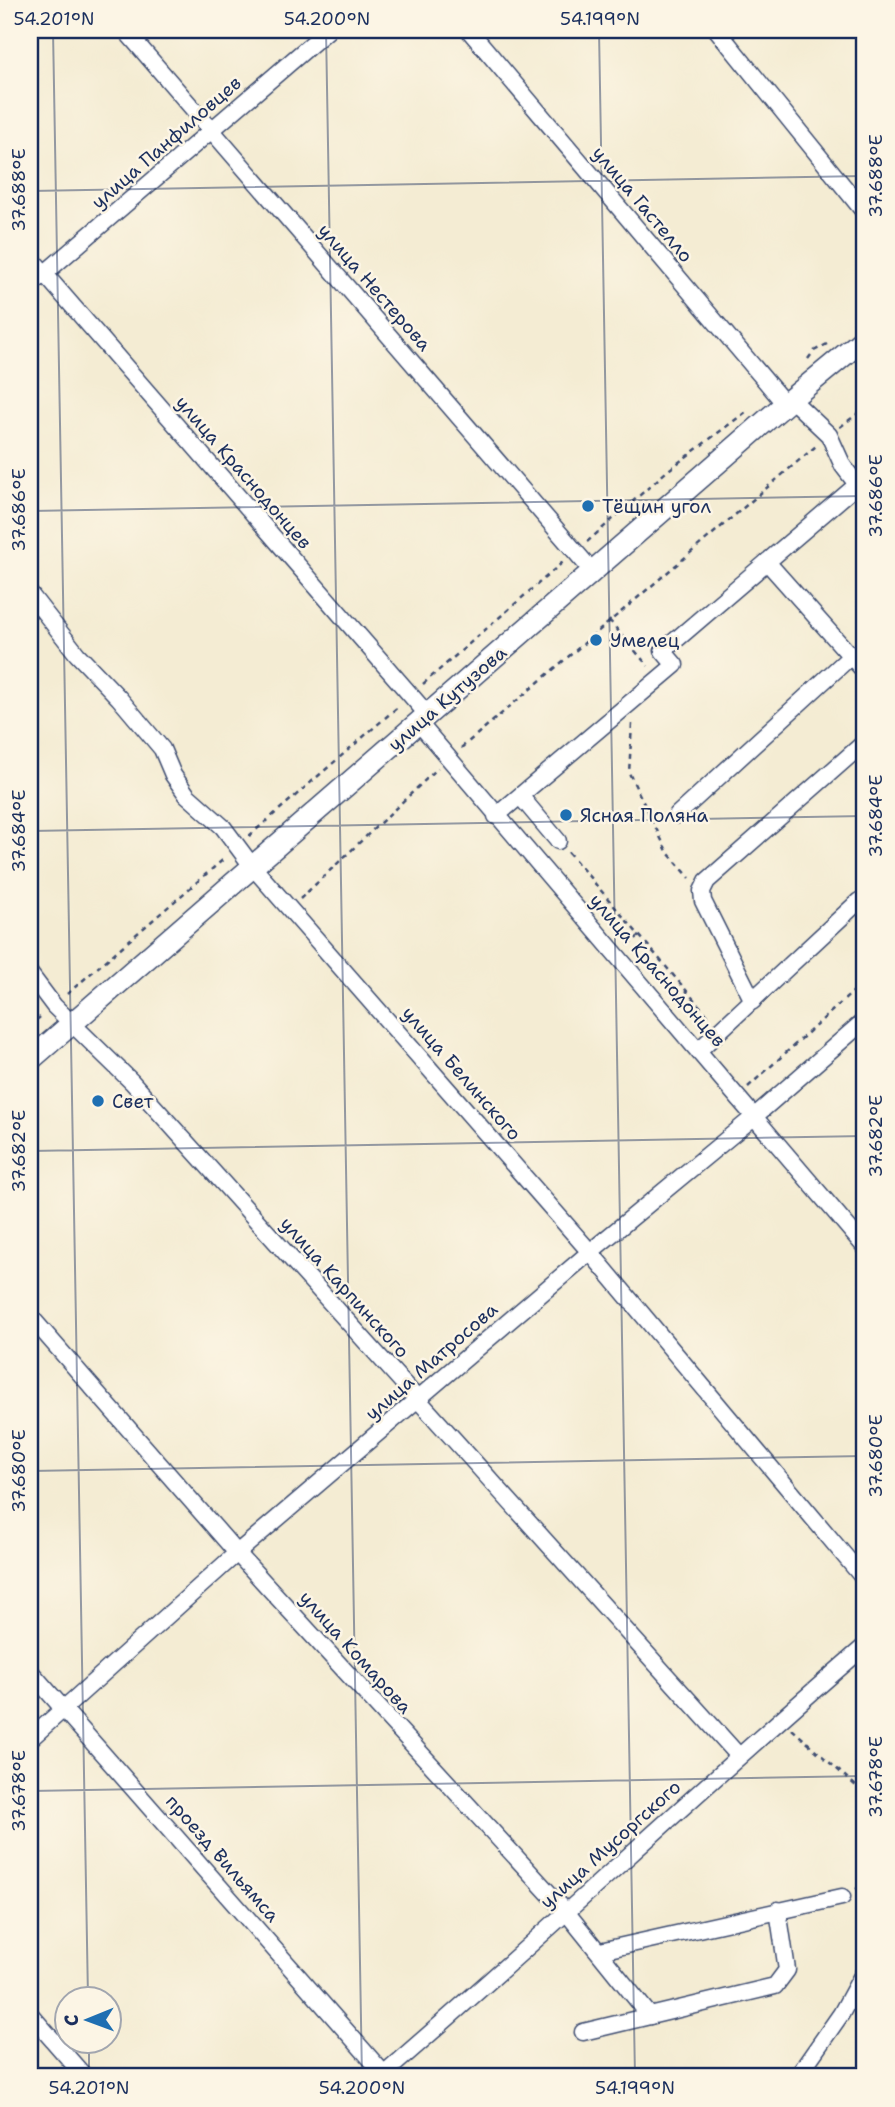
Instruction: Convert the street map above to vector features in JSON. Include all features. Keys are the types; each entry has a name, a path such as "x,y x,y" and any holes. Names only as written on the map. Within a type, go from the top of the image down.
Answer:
{"main road":[{"name":"улица Кутузова","path":"30,1059 593,572 859,330"}],"street":[{"name":"улица Нестерова","path":"125,30 593,572"},
{"name":"улица Панфиловцев","path":"30,286 328,30"},
{"name":"улица Гастелло","path":"470,30 783,398 829,435 844,466 863,486"},
{"path":"718,30 865,213"},
{"name":"улица Краснодонцев","path":"30,257 410,696 449,758 496,816 865,1247"},
{"path":"496,816 675,665 663,651 767,562 863,486"},
{"path":"767,562 865,672"},
{"name":"улица Белинского","path":"30,594 77,654 119,698 162,750 173,775 187,795 223,827 252,866 590,1252 865,1580"},
{"path":"677,815 850,656"},
{"path":"753,1001 703,901 702,891 707,880 865,742"},
{"path":"521,797 558,841"},
{"path":"699,1050 859,901"},
{"name":"улица Карпинского","path":"30,974 54,1006 132,1082 738,1755"},
{"name":"улица Матросова","path":"30,1739 237,1553 865,1020"},
{"name":"улица Комарова","path":"30,1316 237,1553 600,1951 650,2016"},
{"name":"улица Мусоргского","path":"382,2076 566,1913 738,1755 865,1646"},
{"name":"проезд Вильямса","path":"30,1671 382,2076"},
{"path":"600,1951 842,1897"},
{"path":"583,2032 775,1986 787,1970 778,1910"},
{"path":"797,2077 841,2014 865,1970"},
{"path":"30,2014 85,2077"}],"path":[{"path":"859,330 865,313"},
{"path":"806,361 814,351 834,339"},
{"path":"30,1026 666,472 783,398"},
{"path":"290,908 449,758 829,435 865,408"},
{"path":"610,620 659,679"},
{"path":"633,701 629,773 668,853 702,891"},
{"path":"558,841 721,1031"},
{"path":"738,1097 865,981"},
{"path":"780,1719 865,1794"}],"place":[{"name":"Тёщин угол","path":"588,506"},
{"name":"Умелец","path":"596,640"},
{"name":"Ясная Поляна","path":"566,815"},
{"name":"Свет","path":"98,1101"}]}
